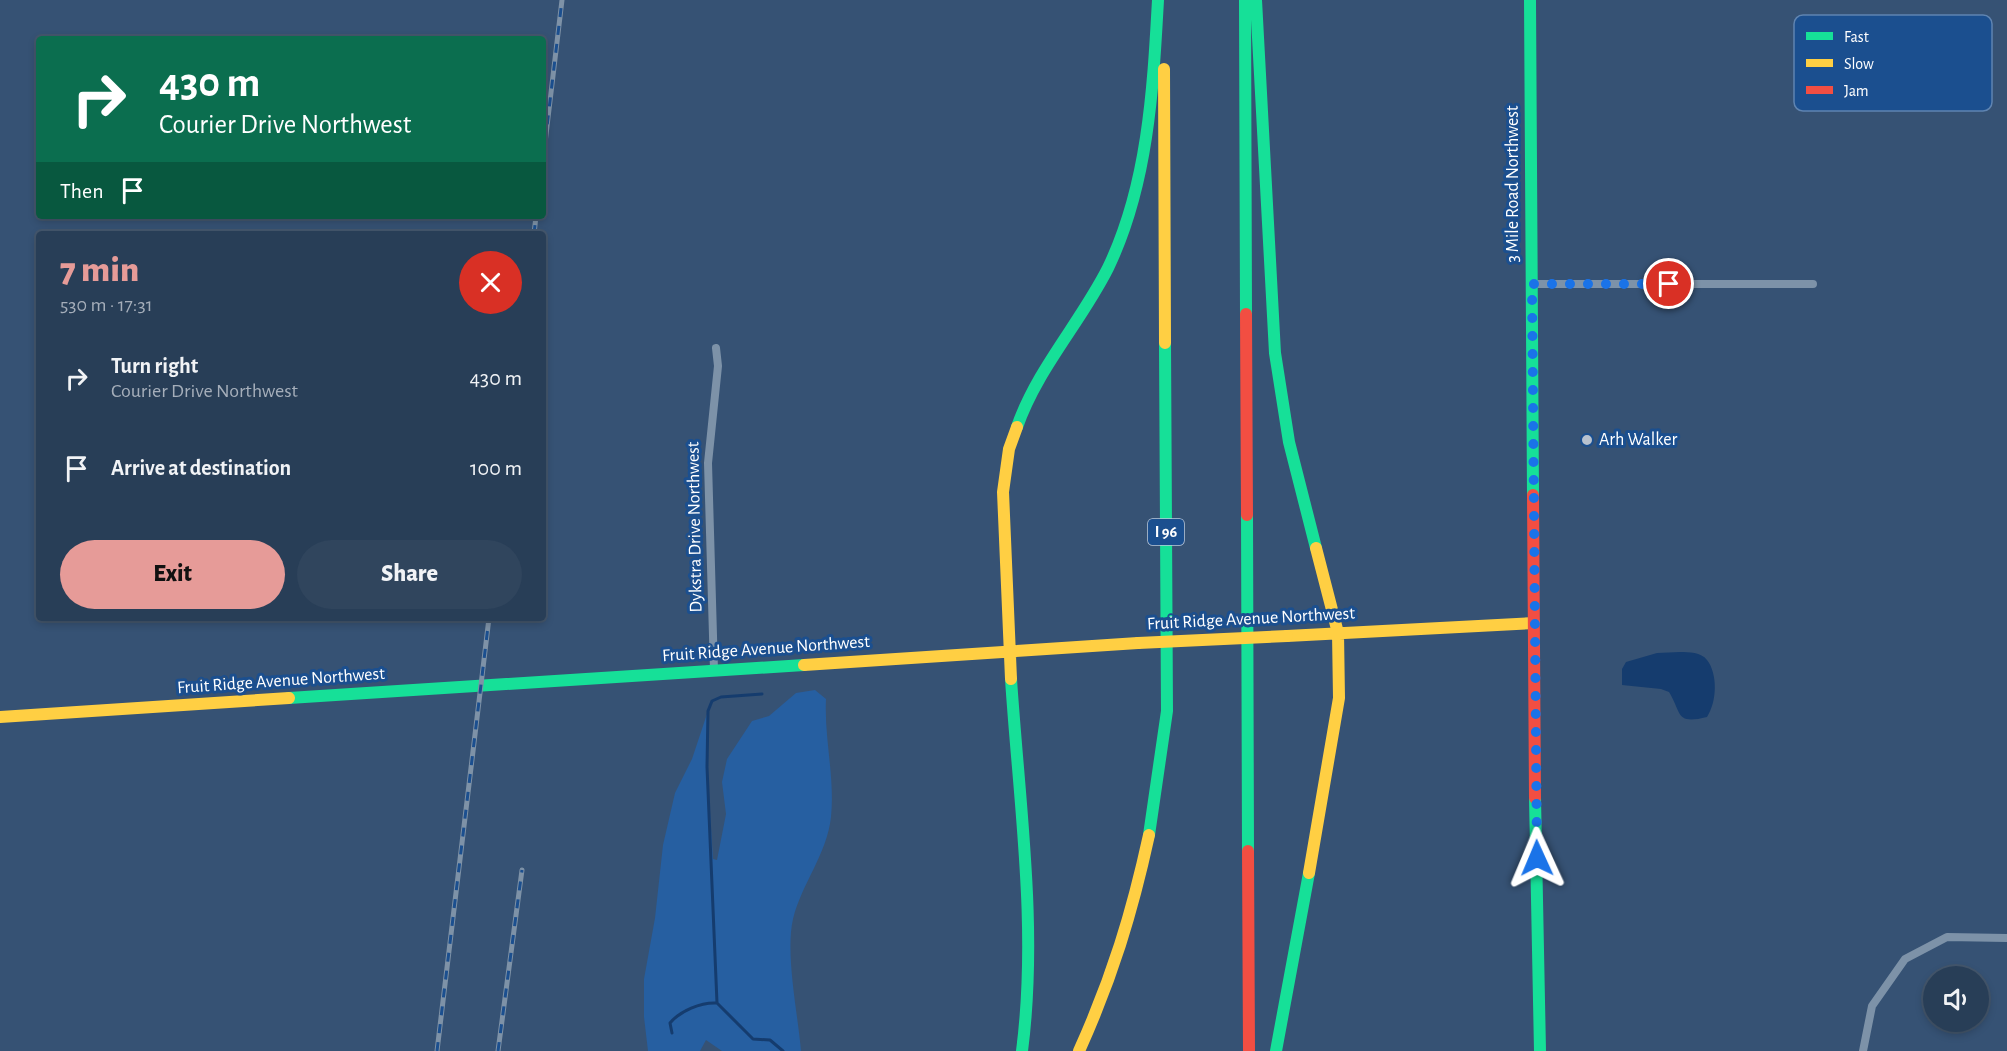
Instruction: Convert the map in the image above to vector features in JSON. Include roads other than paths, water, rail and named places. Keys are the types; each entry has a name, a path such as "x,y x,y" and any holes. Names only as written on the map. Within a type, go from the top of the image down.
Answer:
{"main road":[{"path":"1022,1051 1028,1014 1029,955 1008,652 1003,502 1006,464 1021,414 1092,298 1108,268 1131,210 1144,160 1150,122 1158,0"},
{"name":"I 96","path":"1079,1051 1106,991 1132,910 1153,819 1167,711 1164,0"},
{"path":"1245,0 1249,1051"},
{"path":"1256,0 1264,187 1278,381 1306,514 1338,633 1340,681 1337,714 1276,1051"},
{"name":"3 Mile Road Northwest","path":"1530,0 1534,623 1540,1051"},
{"name":"Fruit Ridge Avenue Northwest","path":"0,717 1138,644 1534,623"}],"street":[{"path":"1532,284 1813,284"},
{"name":"Dykstra Drive Northwest","path":"714,670 708,463 718,366 716,348"},
{"path":"1863,1051 1872,1006 1905,959 1947,938 2007,938"}],"waterway":[{"path":"717,1003 707,767 708,711 712,701 721,697 762,694"},
{"path":"672,1033 670,1023 679,1015 698,1006 717,1003 753,1039 770,1040 783,1051"}],"railway":[{"path":"546,135 562,0"},
{"path":"534,231 536,219"},
{"path":"437,1051 489,621"},
{"path":"498,1051 522,870"}],"place":[{"name":"Arh Walker","path":"1587,440"}]}
